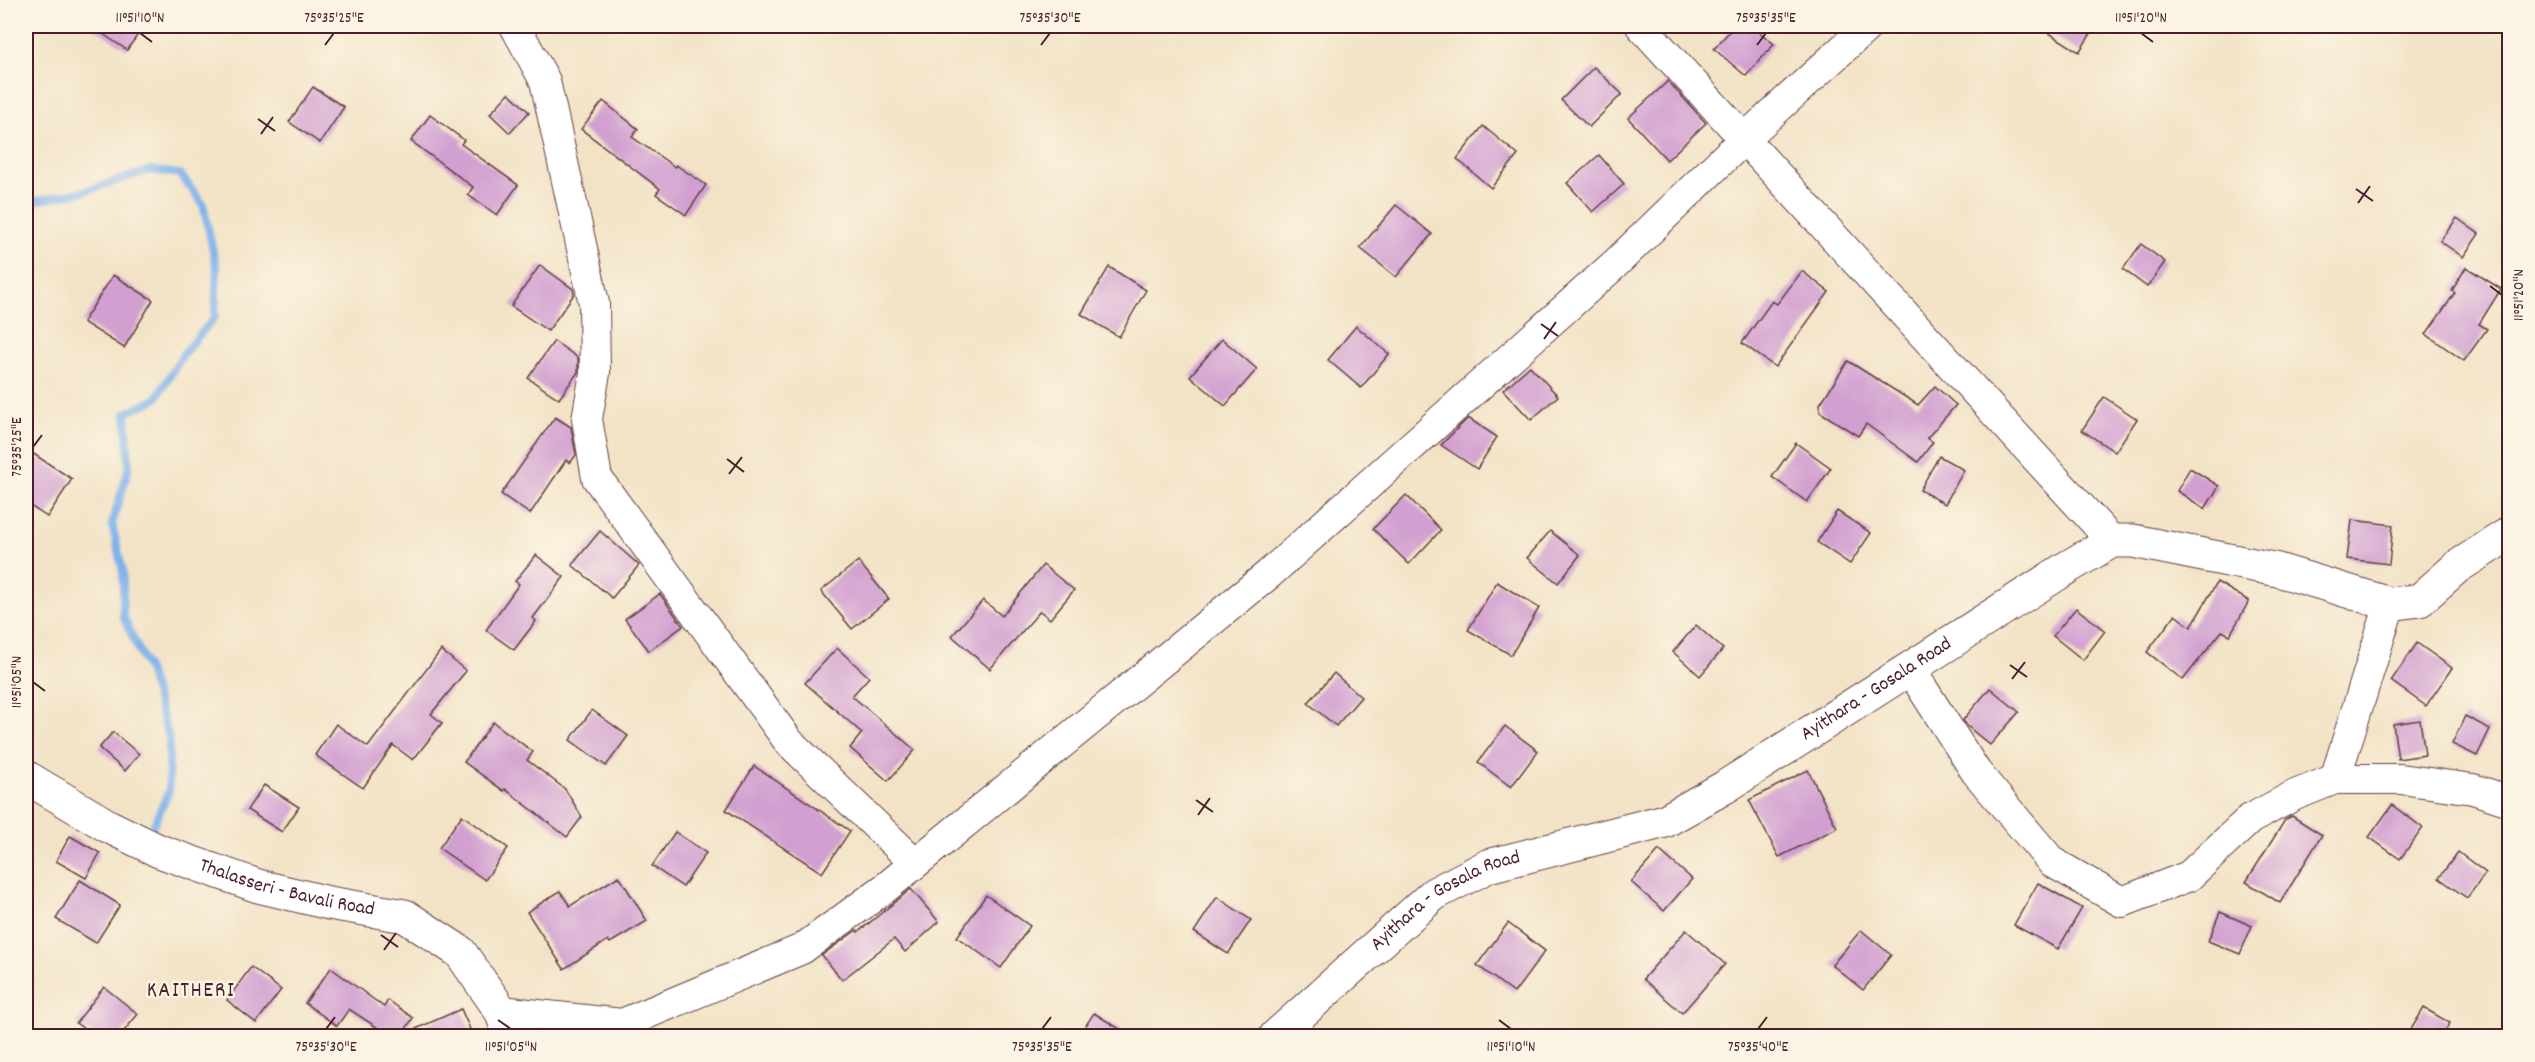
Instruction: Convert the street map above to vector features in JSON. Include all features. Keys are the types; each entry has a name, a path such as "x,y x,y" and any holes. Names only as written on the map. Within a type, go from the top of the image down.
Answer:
{"main road":[{"path":"2112,541 2133,541 2278,570 2390,604 2420,600 2457,567 2510,533"},
{"name":"Ayithara - Gosala Road","path":"1276,1036 1434,894 1488,866 1665,821 1725,787 2112,541"},
{"name":"Thalasseri - Bavali Road","path":"26,777 99,821 159,851 258,885 329,903 405,916 460,952 506,1024"}],"street":[{"path":"515,26 545,81 594,303 596,373 587,419 597,478 789,742 915,863"},
{"path":"1641,26 2112,541"},
{"path":"506,1024 622,1024 802,949 915,863 1269,574 1615,264 1743,140 1868,26"},
{"path":"2335,779 2390,604"},
{"path":"1910,669 1976,772 2052,862 2122,902 2189,876 2250,819 2295,795 2335,779 2401,779 2473,789 2510,801"}],"building":[{"path":"91,26 144,26 127,50"},
{"path":"1734,26 1752,26 1774,44 1746,76 1714,49"},
{"path":"2038,26 2096,26 2079,52"},
{"path":"1594,67 1622,94 1589,127 1561,100"},
{"path":"1668,81 1706,123 1667,160 1628,118"},
{"path":"313,87 344,107 320,143 289,122"},
{"path":"509,93 529,112 510,133 490,114"},
{"path":"603,101 638,129 632,137 706,185 686,215 656,194 660,189 581,129"},
{"path":"430,115 464,140 461,144 518,185 497,215 468,195 473,187 411,141"},
{"path":"1483,126 1518,155 1491,188 1457,159"},
{"path":"1599,155 1624,184 1593,212 1567,183"},
{"path":"1396,205 1432,234 1396,277 1360,248"},
{"path":"2457,218 2479,234 2463,257 2440,241"},
{"path":"2141,244 2165,262 2147,287 2123,269"},
{"path":"540,265 573,289 574,294 548,331 511,306"},
{"path":"1109,267 1146,290 1119,337 1081,314"},
{"path":"2466,267 2501,289 2479,324 2487,329 2464,361 2426,334 2455,293 2452,291"},
{"path":"1802,271 1829,292 1775,367 1742,343 1772,301 1777,304"},
{"path":"113,275 153,300 124,348 83,322"},
{"path":"1356,326 1389,354 1361,388 1328,360"},
{"path":"1222,339 1257,369 1225,406 1190,376"},
{"path":"554,341 578,358 578,372 559,399 528,378"},
{"path":"1848,361 1918,405 1935,386 1956,405 1927,438 1933,442 1918,462 1866,424 1858,436 1820,412 1820,404"},
{"path":"1530,366 1558,396 1531,420 1503,390"},
{"path":"2104,397 2137,419 2115,452 2082,430"},
{"path":"555,417 571,427 576,455 570,463 566,460 530,514 501,494"},
{"path":"1468,418 1497,437 1477,469 1441,445"},
{"path":"1796,443 1831,468 1807,502 1772,477"},
{"path":"26,449 72,479 47,517 26,503"},
{"path":"1939,456 1964,470 1945,504 1920,490"},
{"path":"2190,468 2219,486 2205,509 2177,491"},
{"path":"1406,495 1441,530 1409,564 1373,529"},
{"path":"1837,511 1871,533 1850,564 1817,542"},
{"path":"2352,520 2393,525 2389,564 2347,559"},
{"path":"600,531 639,565 612,598 572,565"},
{"path":"1550,531 1580,555 1558,583 1527,558"},
{"path":"536,555 564,577 533,618 536,621 514,650 486,630 519,584 515,581"},
{"path":"858,561 889,599 852,629 821,591"},
{"path":"1043,565 1074,590 1050,619 1040,611 990,669 952,636 983,600 1002,616"},
{"path":"1497,582 1539,608 1511,655 1468,630"},
{"path":"2217,582 2249,601 2230,635 2222,631 2183,680 2147,652 2175,615 2191,627"},
{"path":"660,594 683,626 649,651 625,619"},
{"path":"2076,608 2105,631 2083,660 2053,636"},
{"path":"1696,625 1723,649 1700,676 1673,652"},
{"path":"2417,643 2452,668 2426,706 2391,681"},
{"path":"837,648 869,677 852,696 915,750 888,781 850,748 862,733 805,683"},
{"path":"441,650 466,671 431,714 442,723 413,760 393,745 363,788 315,755 336,724 368,747"},
{"path":"1334,673 1361,697 1336,726 1308,703"},
{"path":"1990,688 2019,712 1990,745 1963,720"},
{"path":"592,710 628,736 606,766 570,740"},
{"path":"2465,716 2490,729 2477,756 2452,744"},
{"path":"2420,720 2425,755 2398,759 2393,724"},
{"path":"493,722 533,752 527,760 565,789 582,817 567,837 505,789 504,791 464,762"},
{"path":"1505,726 1538,751 1511,787 1478,762"},
{"path":"113,732 139,754 125,771 99,748"},
{"path":"754,766 850,831 822,873 726,810"},
{"path":"1808,770 1837,828 1779,857 1749,800"},
{"path":"264,785 299,807 282,832 247,810"},
{"path":"2392,805 2423,828 2400,859 2369,837"},
{"path":"462,815 508,848 485,880 439,848"},
{"path":"2292,816 2322,835 2280,903 2246,882 2285,820"},
{"path":"675,832 706,853 683,887 652,866"},
{"path":"70,836 100,853 86,878 56,861"},
{"path":"1659,850 1692,879 1664,911 1631,882"},
{"path":"2458,852 2486,873 2467,898 2439,878"},
{"path":"619,876 647,921 610,943 608,940 564,969 527,912 560,891 570,906"},
{"path":"80,880 120,905 96,943 56,919"},
{"path":"2038,883 2082,908 2058,949 2014,925"},
{"path":"911,889 939,922 905,952 894,939 842,980 822,955 857,930 858,932"},
{"path":"986,895 1030,926 1001,968 957,937"},
{"path":"1217,897 1251,920 1228,954 1194,932"},
{"path":"2220,912 2252,926 2240,954 2208,941"},
{"path":"1508,923 1545,951 1514,993 1477,965"},
{"path":"1686,930 1725,964 1682,1013 1643,979"},
{"path":"1861,930 1891,955 1863,990 1832,965"},
{"path":"251,967 281,990 256,1023 227,1000"},
{"path":"331,968 384,1007 388,1000 413,1018 402,1035 461,1009 473,1036 390,1036 349,1009 337,1026 305,1003"},
{"path":"104,987 138,1014 120,1036 94,1036 76,1023"},
{"path":"2424,1008 2450,1023 2442,1036 2407,1036"},
{"path":"1094,1013 1131,1036 1079,1036"}],"waterway":[{"path":"26,203 85,191 150,170 180,174 203,204 217,269 215,317 184,353 156,399 126,413 129,467 112,524 123,572 123,616 148,670 169,738 169,791 154,824"}],"district":[{"name":"KAITHERI","path":"191,991"}]}
